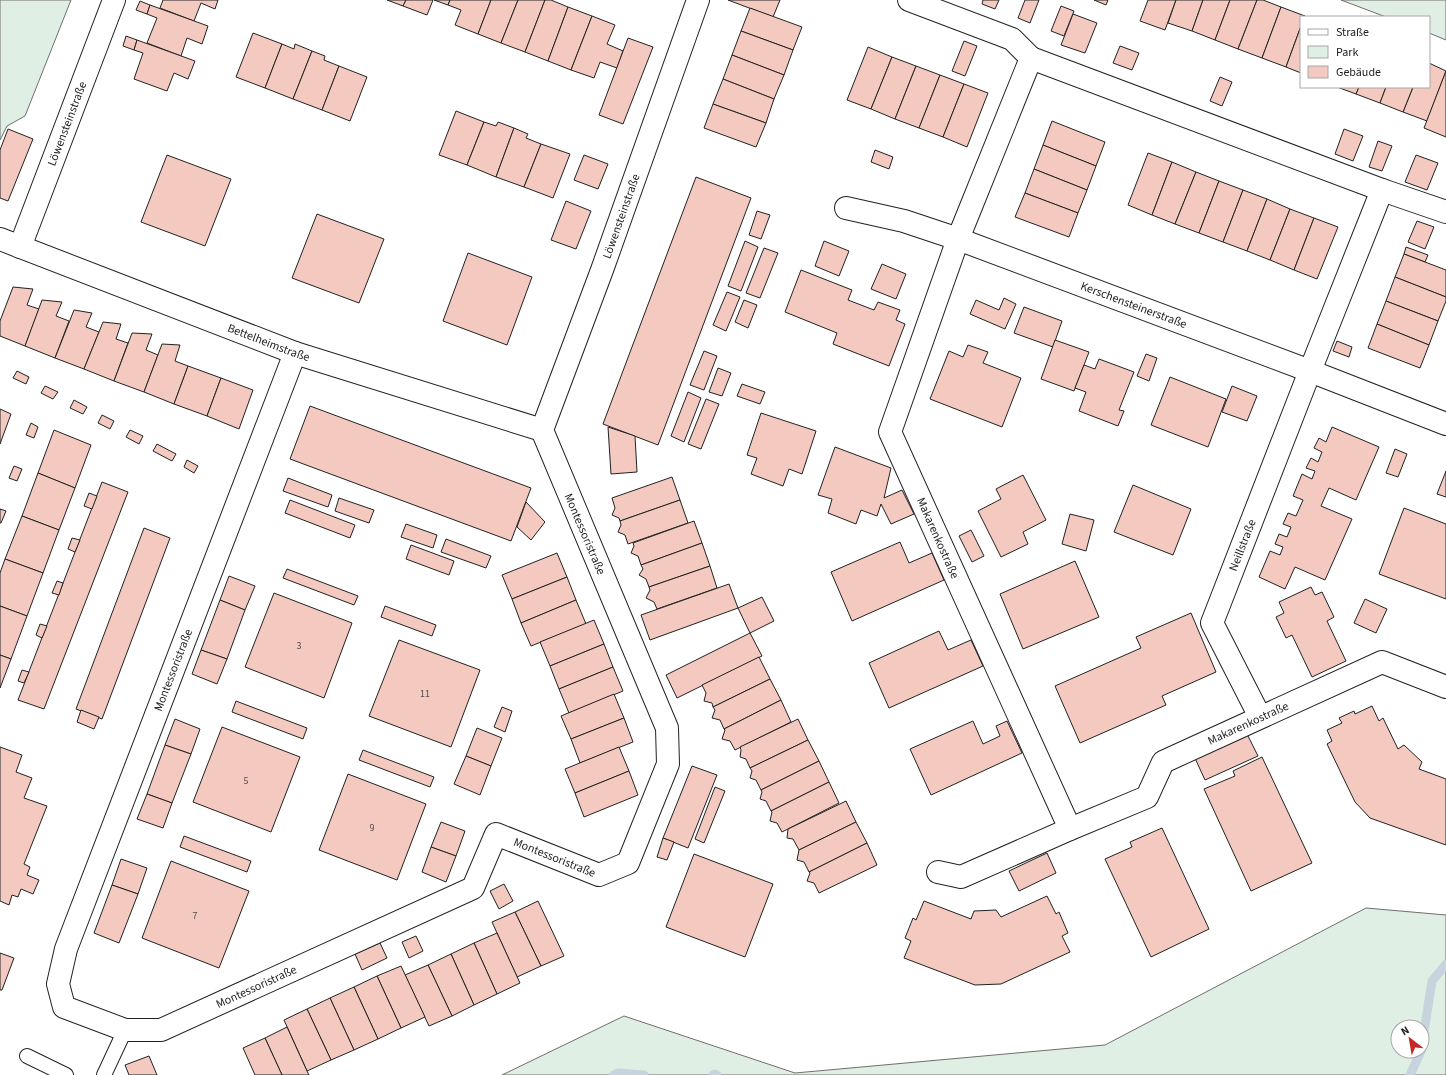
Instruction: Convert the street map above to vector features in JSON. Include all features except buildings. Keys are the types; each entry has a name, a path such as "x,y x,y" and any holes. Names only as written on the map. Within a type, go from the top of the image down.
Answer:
{"street":[{"name":"Löwensteinstraße","path":"10,243 114,0"},
{"name":"Löwensteinstraße","path":"542,430 597,284 698,0"},
{"path":"909,0 1012,39 1031,58 1382,190 1446,212"},
{"path":"958,240 1031,58"},
{"path":"1310,370 1382,190"},
{"name":"Kerschensteinerstraße","path":"846,208 904,221 958,240 1310,370 1446,424"},
{"name":"Makarenkostraße","path":"958,240 890,432 1070,829"},
{"name":"Bettelheimstraße","path":"10,243 295,353 542,430"},
{"name":"Montessoristraße","path":"295,353 66,949 58,984 64,1007 125,1030 161,1030 473,888 496,834 599,875 628,863 668,764 667,728 542,430"},
{"name":"Neillstraße","path":"1260,717 1212,623 1310,370"},
{"name":"Makarenkostraße","path":"938,872 961,877 1147,797 1163,762 1382,662 1446,687"}],"lane":[{"path":"104,1075 125,1030"},
{"path":"27,1056 66,1075"}],"green space":[{"path":"0,0 71,0 25,116 7,126 0,140"},
{"path":"1341,0 1446,0 1446,40 1430,33 1430,16 1383,16"},
{"path":"1366,908 1446,915 1446,1075 502,1075 624,1016 795,1073 1105,1045"}],"waterway":[{"path":"1426,1019 1432,981 1446,964"},
{"path":"1410,1075 1417,1059"},
{"path":"614,1075 618,1073 644,1075"},
{"path":"713,1075 717,1075"}]}
